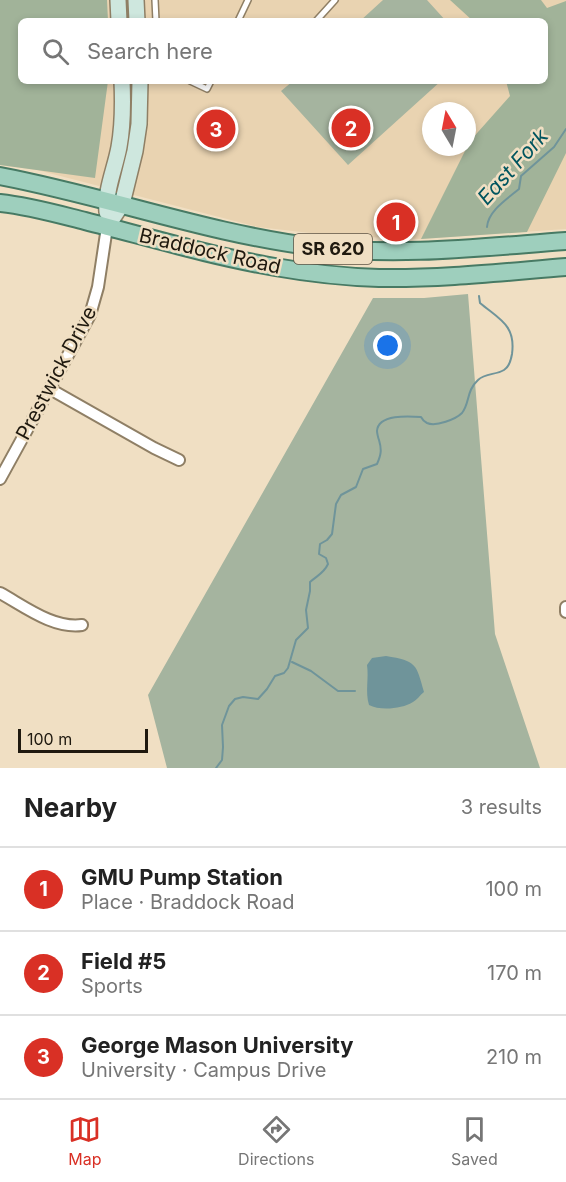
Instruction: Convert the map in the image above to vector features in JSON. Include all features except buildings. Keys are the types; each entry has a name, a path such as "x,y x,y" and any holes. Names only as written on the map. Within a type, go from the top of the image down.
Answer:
{"main road":[{"name":"Braddock Road","path":"0,176 280,242 351,250 431,251 566,241"},
{"name":"Braddock Road","path":"0,202 42,210 221,256 319,274 408,278 566,267"}],"street":[{"path":"118,0 119,18"},
{"path":"136,0 137,18"},
{"path":"114,202 123,117 122,84"},
{"path":"107,227 114,202 135,151 139,124 140,84"},
{"name":"Prestwick Drive","path":"0,479 86,324 98,287 107,227"},
{"path":"50,389 179,460"},
{"path":"0,593 59,624 82,625"},
{"path":"566,606 566,612"}],"lane":[{"path":"155,0 156,18"},
{"path":"239,18 248,0"},
{"path":"319,18 335,0"},
{"path":"196,84 207,89 210,84"}],"shaded area":[{"path":"0,0 566,0 566,229 421,239 336,236 258,227 37,170 0,165"},
{"path":"400,204 414,216 404,231 400,233 389,230 382,223 381,214 392,205"}],"green space":[{"path":"0,0 107,0 108,18 18,18 18,84 108,84 95,178 0,165"},
{"path":"383,0 427,0 443,18 363,18"},
{"path":"450,0 541,0 547,8 566,1 566,153 527,232 421,239 462,156 476,156 476,134 510,96 507,84 548,84 548,18 470,18"},
{"path":"289,84 438,84 348,165 281,91"},
{"path":"468,294 495,634 540,768 167,768 148,695 373,298 424,298"}],"water":[{"path":"386,656 414,665 424,692 414,701 391,708 369,705 367,665 372,658"}],"waterway":[{"name":"East Fork","path":"487,227 494,211 519,189 521,176 554,147 566,129"},
{"name":"East Fork","path":"216,768 222,760 222,725 229,706 235,699 243,697 258,699 275,676 284,673 288,668 296,640 308,628 306,610 310,582 323,572 328,564 326,558 319,554 320,544 332,534 336,504 341,495 356,487 363,469 377,464 381,452 377,431 379,425 395,417 421,417 426,423 431,424 451,420 462,413 472,388 478,380 506,369 512,356 513,344 509,329 480,303 479,296"},
{"path":"292,662 311,671 338,691 355,691"}],"place":[{"name":"Field #5","path":"351,128"},
{"name":"George Mason University","path":"216,129"},
{"name":"GMU Pump Station","path":"396,222"}]}
